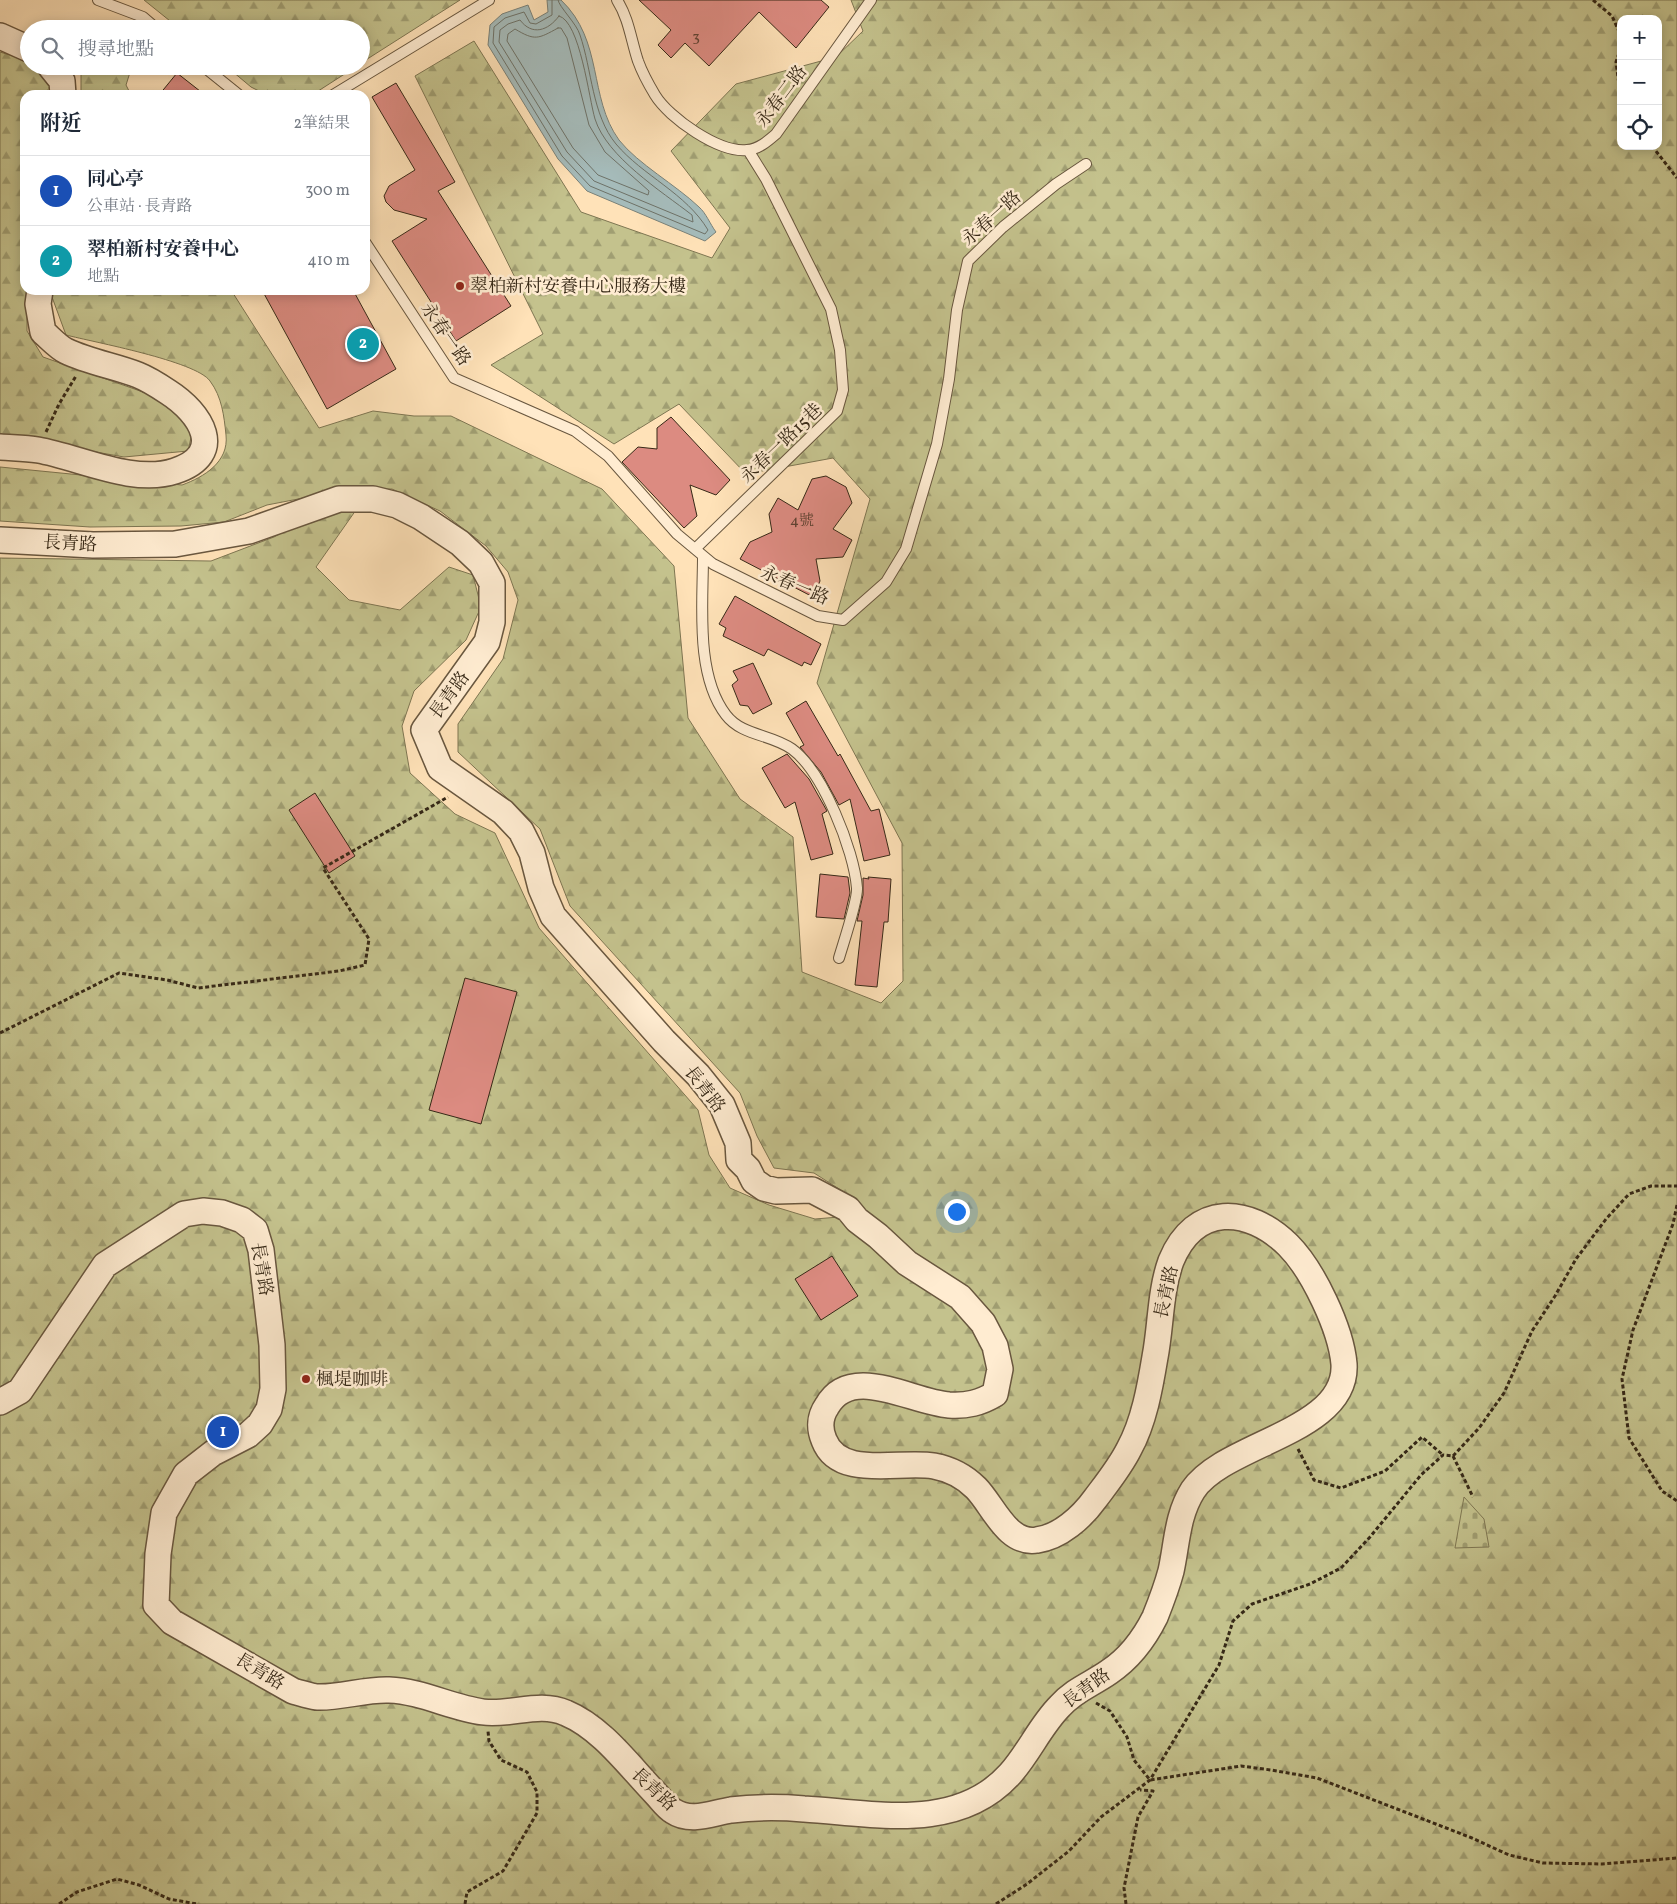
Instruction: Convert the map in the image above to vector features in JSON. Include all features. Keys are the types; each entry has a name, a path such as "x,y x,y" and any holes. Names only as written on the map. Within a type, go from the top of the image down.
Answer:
{"street":[{"path":"0,36 20,45"},
{"path":"57,75 62,81 63,90"},
{"path":"0,447 38,450 109,470 156,474 174,471 195,462 203,448 204,437 200,420 188,406 140,375 66,351 43,332 38,304 39,295"},
{"name":"長青路","path":"0,540 94,545 175,544 249,531 339,499 373,499 397,505 421,517 460,543 480,563 492,583 492,622 487,642 424,730 440,768 503,812 521,831 532,853 542,888 553,916 664,1041 698,1075 722,1105 738,1143 739,1160 748,1169 754,1181 764,1188 776,1191 812,1190 848,1209 857,1220 878,1236 907,1263 960,1297 983,1323 995,1346 1000,1369 995,1394 978,1404 947,1405 904,1396 878,1386 862,1385 848,1387 831,1397 821,1416 823,1438 828,1448 841,1461 854,1466 930,1465 953,1471 972,1483 1001,1521 1014,1534 1026,1540 1036,1541 1045,1538 1072,1524 1089,1508 1132,1446 1146,1404 1170,1263 1190,1233 1216,1217 1230,1215 1248,1218 1266,1226 1292,1249 1308,1270 1333,1321 1344,1356 1344,1375 1334,1398 1311,1418 1287,1433 1225,1464 1208,1475 1193,1490 1177,1528 1171,1570 1153,1620 1135,1651 1110,1672 1076,1691 1048,1720 1032,1747 1006,1778 981,1798 960,1808 925,1814 873,1816 809,1809 773,1808 729,1810 706,1816 689,1816 674,1812 606,1742 587,1725 563,1711 535,1707 487,1713 393,1690 316,1697 293,1691 172,1622 156,1605 158,1554 164,1513 186,1474 214,1452 248,1435 260,1424 269,1409 274,1389 272,1345 261,1250 255,1230 242,1220 222,1213 203,1211 184,1214 105,1266 20,1391 0,1402"}],"lane":[{"path":"98,0 146,20"},
{"path":"370,72 489,0"},
{"path":"617,0 628,23 639,62 656,97 682,123 713,142 732,149 748,150"},
{"name":"永春二路","path":"748,150 764,145 776,134 871,0"},
{"path":"214,75 233,90"},
{"path":"341,90 366,75"},
{"name":"永春一路15巷","path":"699,552 837,411 844,390 840,350 831,309 766,179 748,150"},
{"name":"永春一路","path":"370,250 454,378 575,431 608,456 677,534 713,564 818,616 843,620 886,582 906,549 936,444 949,379 957,310 968,261 1003,227 1056,184 1086,164"},
{"path":"699,552 704,652 708,676 725,714 738,728 774,738 793,750 816,774 836,814 857,889 839,958"}],"path":[{"path":"1593,0 1612,16 1617,27"},
{"path":"1655,150 1677,178"},
{"path":"38,450 59,404 87,358"},
{"path":"0,1033 119,973 167,980 198,988 338,971 365,965 369,939 322,868 466,787"},
{"path":"1453,1456 1479,1428 1504,1393 1532,1330 1555,1296 1576,1259 1606,1219 1629,1194 1651,1186 1677,1186"},
{"path":"1677,1204 1673,1224 1633,1330 1622,1379 1628,1438 1662,1491 1677,1501"},
{"path":"1287,1433 1314,1480 1341,1488 1384,1471 1422,1438 1443,1455 1453,1456"},
{"path":"996,1904 1027,1884 1069,1851 1101,1817 1150,1780 1219,1666 1233,1621 1252,1604 1310,1584 1341,1568 1370,1538 1422,1475 1443,1455"},
{"path":"1453,1456 1474,1497"},
{"path":"1076,1691 1110,1711 1127,1737 1134,1760 1150,1780"},
{"path":"465,1904 467,1892 503,1870 537,1814 537,1792 527,1772 501,1760 488,1741 487,1713"},
{"path":"1150,1780 1241,1766 1271,1770 1317,1778 1508,1854 1543,1863 1602,1864 1677,1858"},
{"path":"1126,1904 1124,1888 1138,1817 1153,1791 1139,1790"},
{"path":"59,1904 77,1892 117,1879 139,1885 170,1899 197,1904"}],"green space":[{"path":"144,0 460,0 370,57 370,20 169,20"},
{"path":"851,0 1677,0 1677,1904 0,1904 0,558 211,561 274,537 324,510 356,510 316,567 349,600 400,610 449,567 473,575 481,607 466,640 414,691 402,726 410,773 455,814 495,833 539,928 698,1110 709,1155 730,1188 769,1205 815,1219 839,1217 850,1196 814,1173 774,1168 757,1136 740,1093 570,906 540,829 458,752 458,724 503,659 518,600 508,572 486,546 440,511 392,489 345,490 267,505 224,522 181,526 90,527 0,521 0,467 182,485 199,478 213,467 219,461 226,445 222,407 210,381 185,366 120,347 66,335 53,295 234,295 319,428 373,411 414,416 451,416 602,489 674,566 688,718 740,799 793,837 802,972 881,1003 903,981 902,843 817,683 870,499 833,458 746,474 679,404 614,444 491,365 543,334 415,76 474,41 581,212 712,258 730,228 671,151 736,84 836,57 863,31"},
{"path":"0,52 20,58 20,75 46,75 56,86 56,90 20,90 20,295 27,295 27,331 43,357 186,407 194,424 188,451 124,457 0,435"},
{"path":"81,75 129,75 126,85 128,90 81,90"},
{"path":"237,75 343,75 320,90 257,90"},
{"path":"1464,1497 1484,1519 1489,1547 1455,1548"}],"water":[{"path":"547,0 561,0 575,16 584,33 603,106 609,123 619,140 636,158 701,209 716,232 705,241 587,191 558,159 488,45 490,25 502,14 528,5 534,20 548,12"}],"building":[{"path":"639,0 821,0 829,7 796,48 759,12 709,66 685,43 671,58 658,45 671,30"},
{"path":"175,75 180,75 199,90 163,90"},
{"name":"翠柏新村安養中心服務大樓","path":"396,83 455,182 438,191 511,306 456,341 392,241 427,219 394,210 386,202 384,196 389,186 415,170 372,97"},
{"path":"265,295 356,295 396,369 327,409"},
{"path":"671,417 730,480 716,495 690,485 697,516 684,528 622,462 638,447 657,449 657,428"},
{"path":"826,476 846,487 852,503 833,529 852,540 843,557 816,559 820,581 813,597 740,559 750,542 772,532 769,514 778,498 798,510 812,479"},
{"path":"735,596 821,644 811,665 804,662 802,666 768,649 764,656 723,636 726,628 719,624"},
{"path":"753,663 772,704 753,714 748,706 740,705 732,685 738,680 733,671"},
{"path":"806,701 838,756 840,754 871,811 879,809 890,855 864,861 850,799 839,805 821,772 800,747 804,745 786,713"},
{"path":"787,754 809,779 827,811 822,814 833,854 811,860 795,802 785,808 762,768"},
{"path":"315,793 355,856 329,873 289,810"},
{"path":"820,874 848,877 850,893 844,919 816,917"},
{"path":"868,877 891,879 888,922 884,922 877,987 855,985 862,921 857,921 863,895 863,878 869,879"},
{"path":"465,978 517,992 481,1124 429,1110"},
{"path":"832,1256 858,1296 821,1320 795,1279"}],"place":[{"name":"翠柏新村安養中心服務大樓","path":"460,286"},
{"name":"翠柏新村安養中心","path":"363,344"},
{"name":"楓堤咖啡","path":"306,1379"},
{"name":"同心亭","path":"223,1432"}]}
